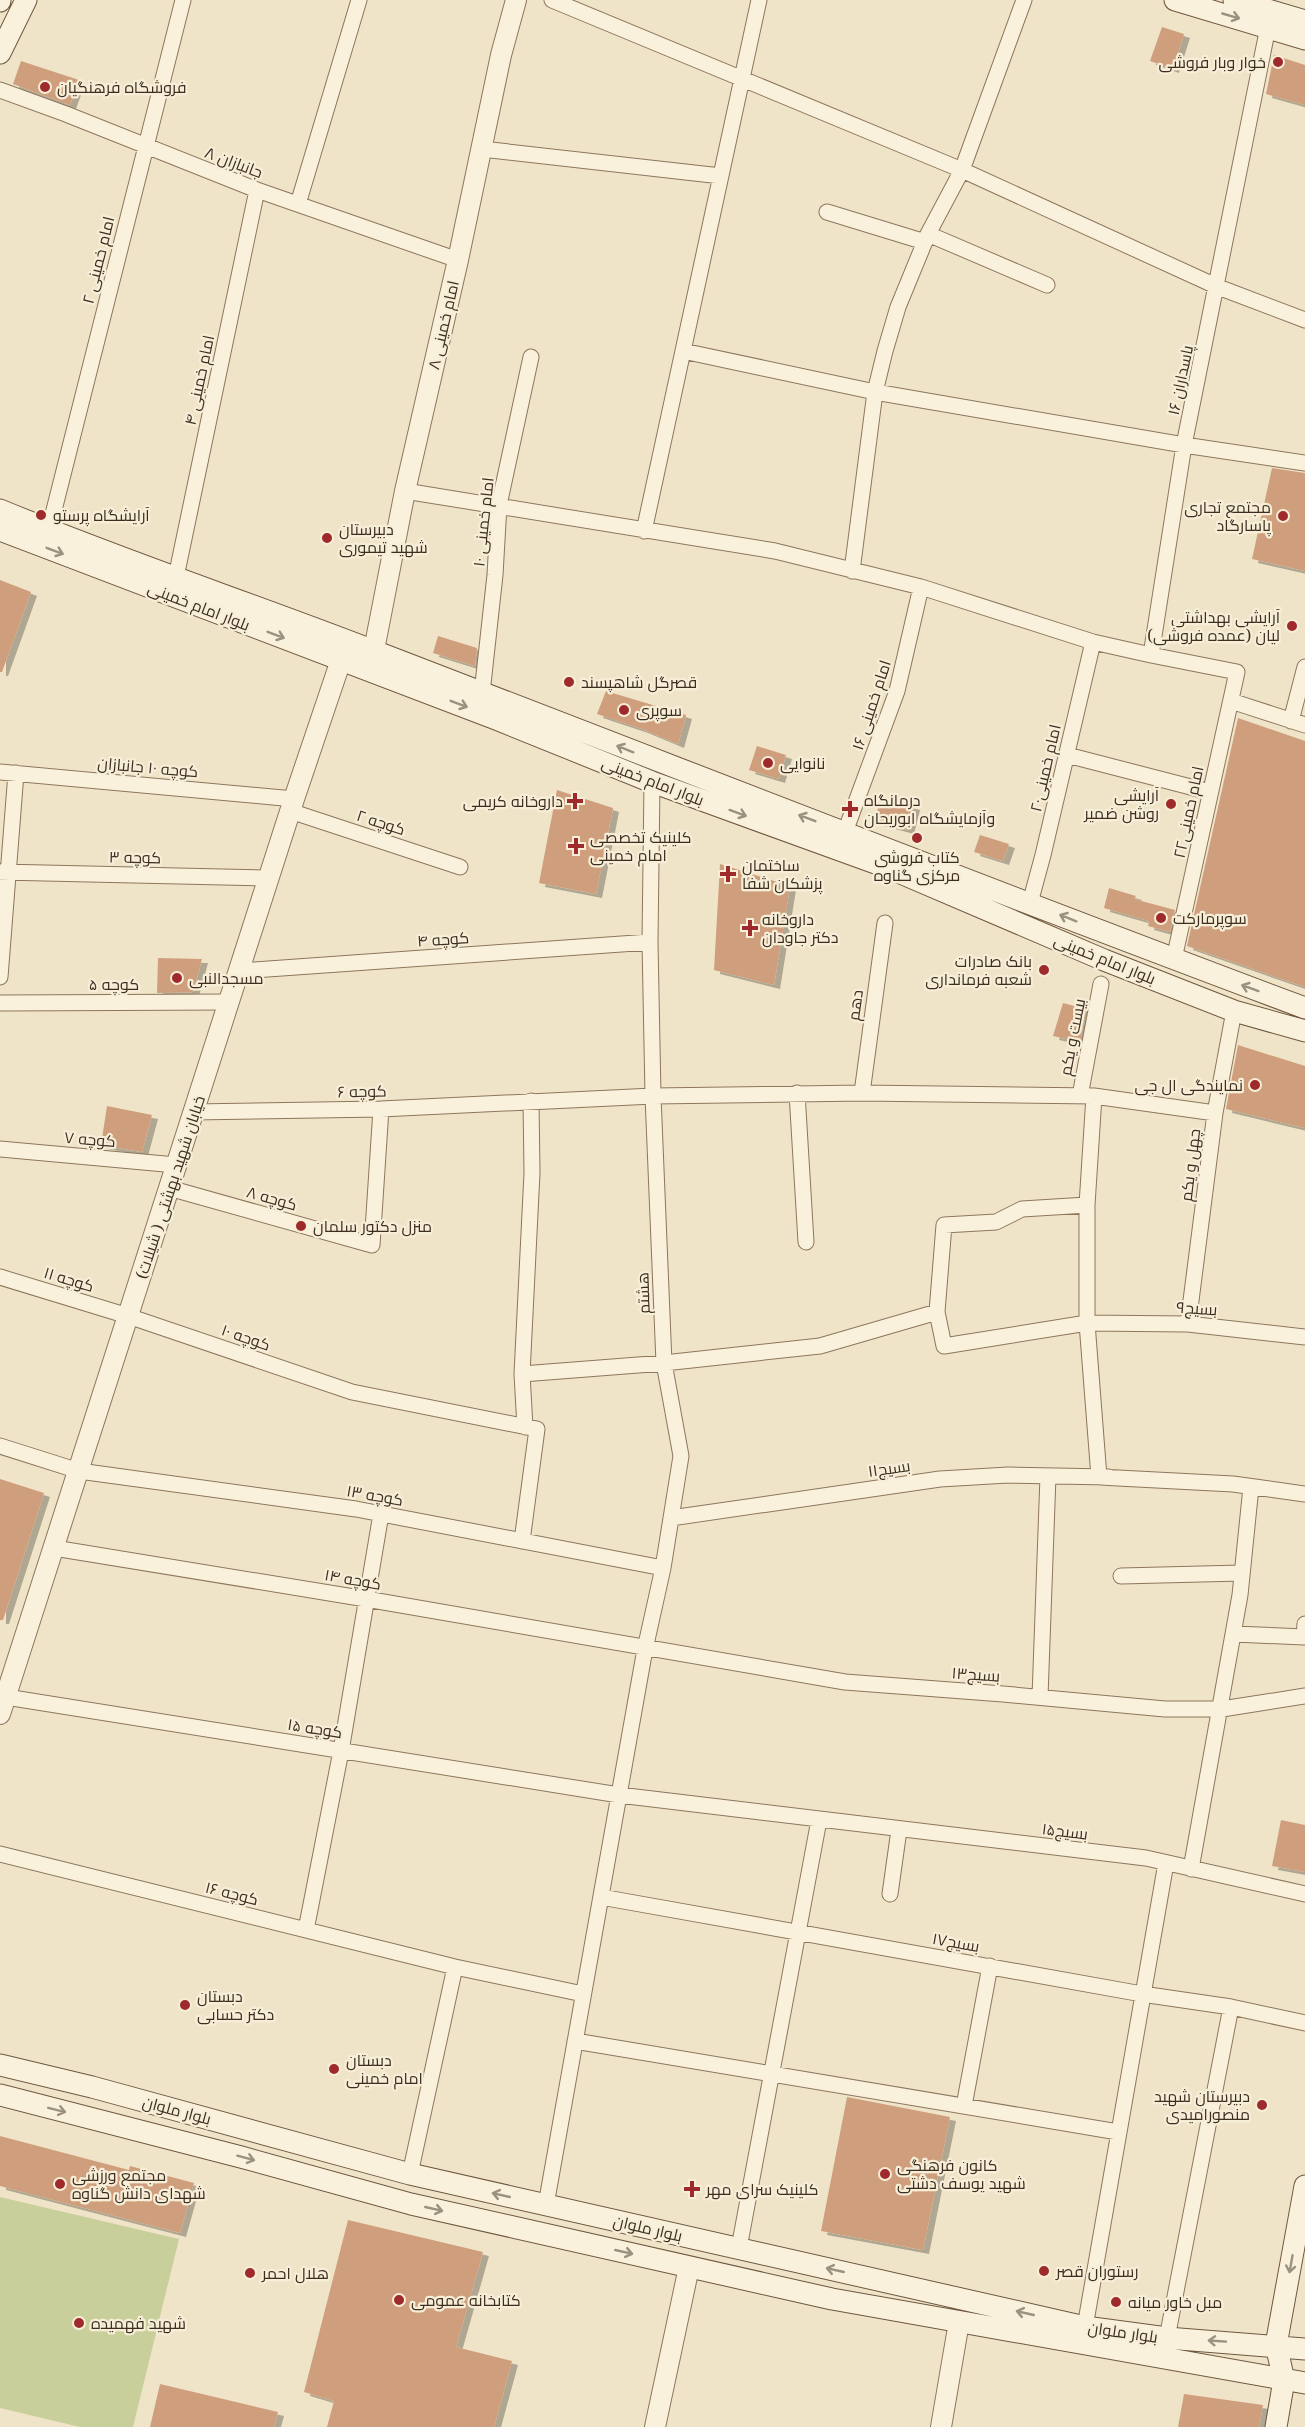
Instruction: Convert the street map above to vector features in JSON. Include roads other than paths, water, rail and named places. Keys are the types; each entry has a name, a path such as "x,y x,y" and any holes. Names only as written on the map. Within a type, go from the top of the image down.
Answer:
{"main road":[{"path":"0,53 26,0"},
{"path":"1175,0 1269,12 1305,39"},
{"path":"1234,0 1305,21"},
{"name":"بلوار امام خمینی","path":"0,510 374,650 1305,1008"},
{"name":"بلوار امام خمینی","path":"0,530 496,718 652,782 889,868 1104,960 1233,1011 1305,1031"},
{"path":"1201,998 1210,973"},
{"name":"بلوار ملوان","path":"0,2065 92,2087 410,2174 1085,2327 1167,2338 1276,2345 1305,2350"},
{"name":"بلوار ملوان","path":"0,2095 411,2204 832,2299 1295,2382"},
{"path":"1295,2382 1276,2345 1305,2186"},
{"path":"769,2285 776,2257"},
{"path":"1276,2427 1295,2382 1305,2350"}],"street":[{"name":"امام خمینی ۲","path":"49,530 183,0"},
{"path":"298,204 359,0"},
{"name":"امام خمینی ۸","path":"374,650 405,491 458,260 501,55 516,0"},
{"path":"552,0 962,170 1218,287 1305,320"},
{"path":"644,531 759,0"},
{"path":"852,572 875,392 898,308 926,238 962,170 1024,0"},
{"name":"پاسداران ۱۶","path":"1151,655 1184,445 1218,287 1269,12"},
{"name":"جانبازان ۸","path":"0,90 257,190 458,260"},
{"path":"482,148 721,176"},
{"name":"امام خمینی ۴","path":"176,577 257,190"},
{"path":"827,212 926,238 1047,285"},
{"path":"683,351 875,392 1184,445 1305,463"},
{"name":"امام خمینی ۱۰","path":"482,693 495,575 499,505 531,357"},
{"path":"405,491 775,551 852,572 921,586 1093,642 1151,655"},
{"name":"امام خمینی ۱۶","path":"845,832 897,691 921,586"},
{"name":"امام خمینی۲۰","path":"1030,903 1093,642"},
{"name":"امام خمینی۲۲","path":"1151,655 1237,672 1174,959"},
{"name":"خیابان شهید بهشتی ( شیلات)","path":"3,1706 268,878 341,660"},
{"path":"1231,701 1298,723 1305,667"},
{"path":"1067,755 1210,792"},
{"name":"کوچه ۱۰ جانبازان","path":"0,772 292,805"},
{"path":"0,977 4,873 16,773"},
{"name":"هشتم","path":"546,2205 645,1649 663,1568 681,1456 664,1362 652,1096 650,942 652,782"},
{"name":"کوچه ۲","path":"292,805 460,867"},
{"name":"کوچه ۳","path":"4,873 268,878"},
{"name":"دهم","path":"862,1093 885,923"},
{"name":"کوچه ۴","path":"239,971 650,942"},
{"name":"بیست و یکم","path":"1101,984 1087,1096 1087,1323 1107,1477"},
{"name":"کوچه ۵","path":"0,1003 229,1002"},
{"name":"چهل و یکم","path":"1188,1324 1215,1113 1233,1011"},
{"path":"797,1093 806,1242"},
{"name":"کوچه ۶","path":"193,1113 381,1109 652,1096 862,1093 1087,1096 1215,1113"},
{"path":"522,1541 537,1429 525,1427 522,1374 532,1173 531,1101"},
{"name":"کوچه ۸","path":"169,1188 372,1245 381,1109"},
{"name":"کوچه ۷","path":"0,1149 176,1165"},
{"path":"522,1374 820,1346 937,1312 944,1225 996,1222 1022,1209 1087,1205"},
{"name":"کوچه ۱۱","path":"0,1277 128,1316"},
{"name":"بسیج۹","path":"937,1312 944,1346 1087,1323 1188,1324 1305,1336"},
{"name":"کوچه ۱۰","path":"128,1316 351,1392 525,1427"},
{"name":"کوچه ۱۳","path":"0,1446 79,1471 381,1514 663,1568"},
{"name":"بسیج۱۱","path":"671,1518 940,1479 1008,1475 1107,1477 1251,1487 1305,1494"},
{"path":"1040,1697 1048,1476"},
{"path":"1191,1869 1234,1634 1251,1487"},
{"path":"306,1930 341,1751 381,1514"},
{"name":"کوچه ۱۴","path":"54,1548 366,1599 645,1649"},
{"path":"1121,1576 1242,1573"},
{"path":"1234,1634 1304,1637 1305,1624"},
{"name":"بسیج۱۳","path":"645,1649 845,1682 1166,1709 1222,1709 1305,1696"},
{"name":"کوچه ۱۵","path":"3,1706 341,1751 619,1795 819,1820"},
{"path":"739,2248 819,1820"},
{"name":"بسیج۱۵","path":"819,1820 1146,1858 1305,1894"},
{"path":"890,1894 899,1830"},
{"name":"کوچه ۱۶","path":"0,1854 455,1967 583,1994"},
{"path":"1085,2327 1166,1863"},
{"name":"بسیج۱۷","path":"601,1897 1142,1994 1231,2007 1305,2023"},
{"path":"964,2106 990,1966"},
{"path":"410,2174 455,1967"},
{"path":"1167,2338 1231,2007"},
{"path":"575,2041 1118,2132"},
{"path":"655,2427 689,2267"},
{"path":"941,2427 959,2322"}],"place":[{"name":"خوار وبار فروشی","path":"1278,62"},
{"name":"فروشگاه فرهنگیان","path":"45,87"},
{"name":"آرایشگاه پرستو","path":"41,515"},
{"name":"مجتمع تجاری پاسارگاد","path":"1283,516"},
{"name":"دبیرستان شهید تیموری","path":"327,538"},
{"name":"آرایشی بهداشتی لیان (عمده فروشی)","path":"1292,626"},
{"name":"قصرگل شاهپسند","path":"569,682"},
{"name":"سوپری","path":"624,710"},
{"name":"نانوایی","path":"768,763"},
{"name":"داروخانه کریمی","path":"575,801"},
{"name":"آرایشی روشن ضمیر","path":"1171,804"},
{"name":"درمانگاه وآزمایشگاه ابوریحان","path":"850,809"},
{"name":"کتاب فروشى مرکزى گناوه","path":"917,838"},
{"name":"کلینیک تخصصی امام خمینی","path":"576,846"},
{"name":"ساختمان پزشکان شفا","path":"728,874"},
{"name":"سوپرمارکت","path":"1161,918"},
{"name":"داروخانه دکتر جاودان","path":"750,928"},
{"name":"بانک صادرات شعبه فرمانداری","path":"1044,970"},
{"name":"مسجدالنبی","path":"177,978"},
{"name":"نمایندگی ال جی","path":"1255,1085"},
{"name":"منزل دکتور سلمان","path":"301,1226"},
{"name":"دبستان دکتر حسابی","path":"185,2005"},
{"name":"دبستان امام خمینی","path":"334,2069"},
{"name":"دبیرستان شهید منصورامیدی","path":"1262,2105"},
{"name":"کانون فرهنگی شهید یوسف دشتی","path":"885,2174"},
{"name":"مجتمع ورزشی شهدای دانش گناوه","path":"60,2184"},
{"name":"کلینیک سرای مهر","path":"692,2189"},
{"name":"رستوران قصر","path":"1044,2271"},
{"name":"هلال احمر","path":"250,2273"},
{"name":"کتابخانه عمومی","path":"399,2300"},
{"name":"مبل خاور میانه","path":"1116,2302"},
{"name":"شهید فهمیده","path":"79,2323"}]}
